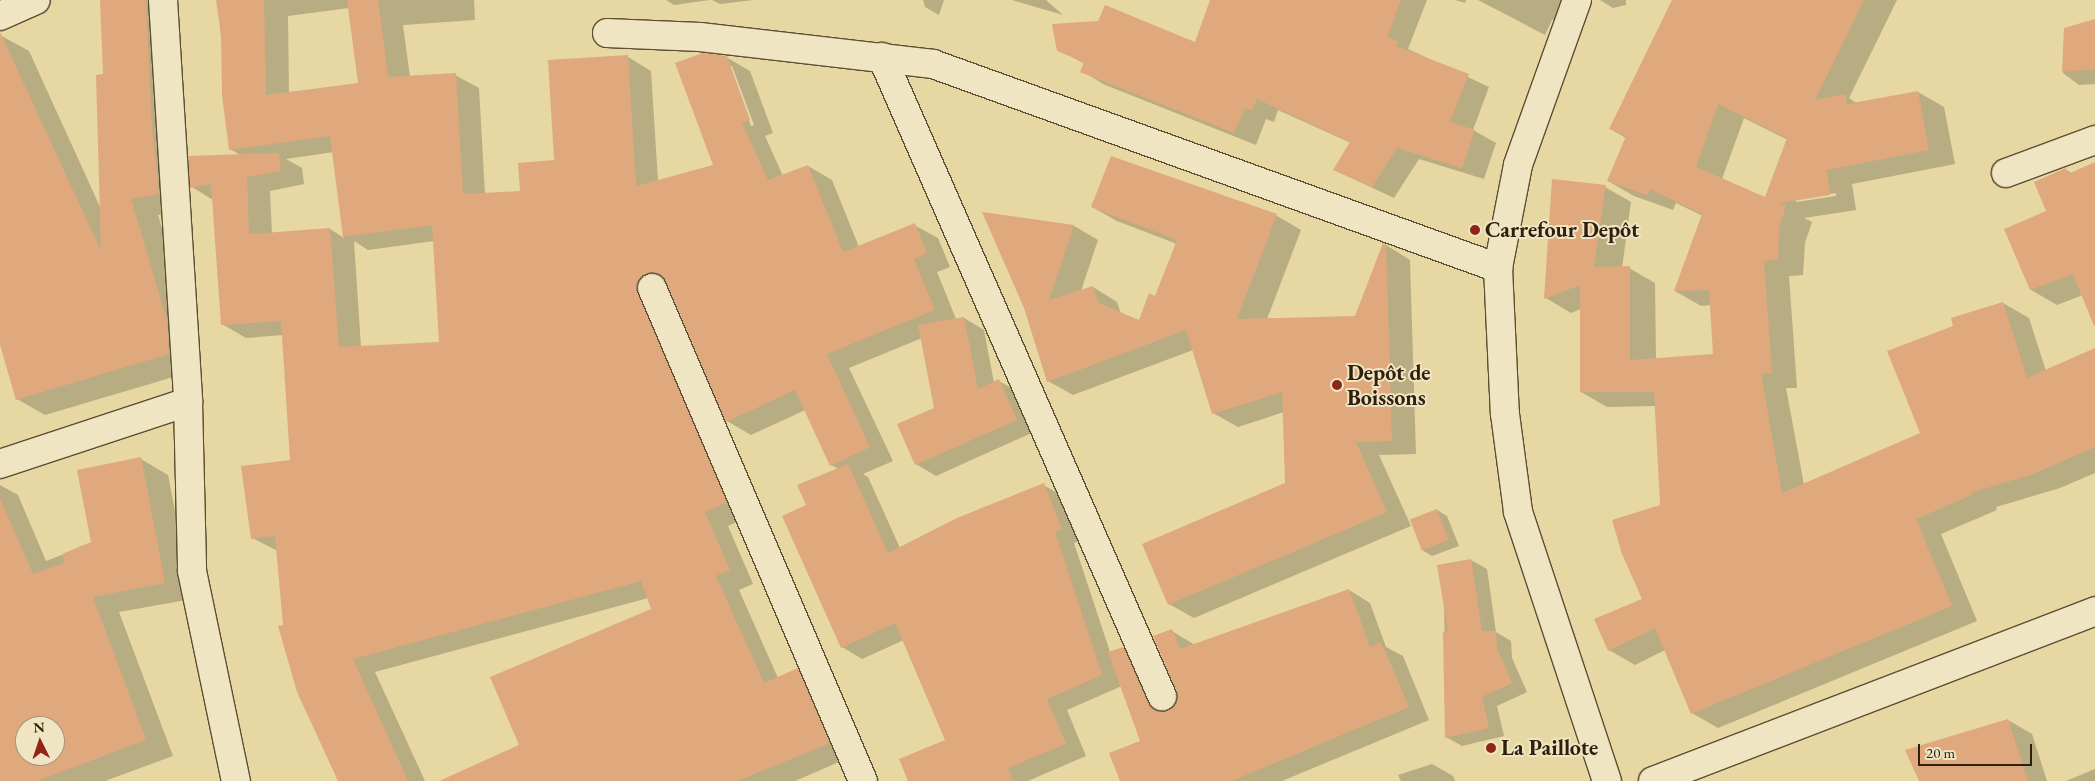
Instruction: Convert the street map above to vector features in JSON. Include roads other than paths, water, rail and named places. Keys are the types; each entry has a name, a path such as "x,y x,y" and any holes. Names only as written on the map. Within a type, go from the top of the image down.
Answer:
{"street":[{"path":"0,16 36,0"},
{"path":"163,0 188,402 192,571 236,781"},
{"path":"1577,0 1518,165 1498,268 1505,414 1518,512 1607,781"},
{"path":"607,33 700,37 933,64 1498,268"},
{"path":"882,57 1162,696"},
{"path":"2006,173 2095,140"},
{"path":"652,288 864,781"},
{"path":"0,464 188,402"},
{"path":"1653,781 2095,611"}],"place":[{"name":"Carrefour Depôt","path":"1475,230"},
{"name":"Depôt de Boissons","path":"1337,385"},
{"name":"La Paillote","path":"1491,748"}]}
